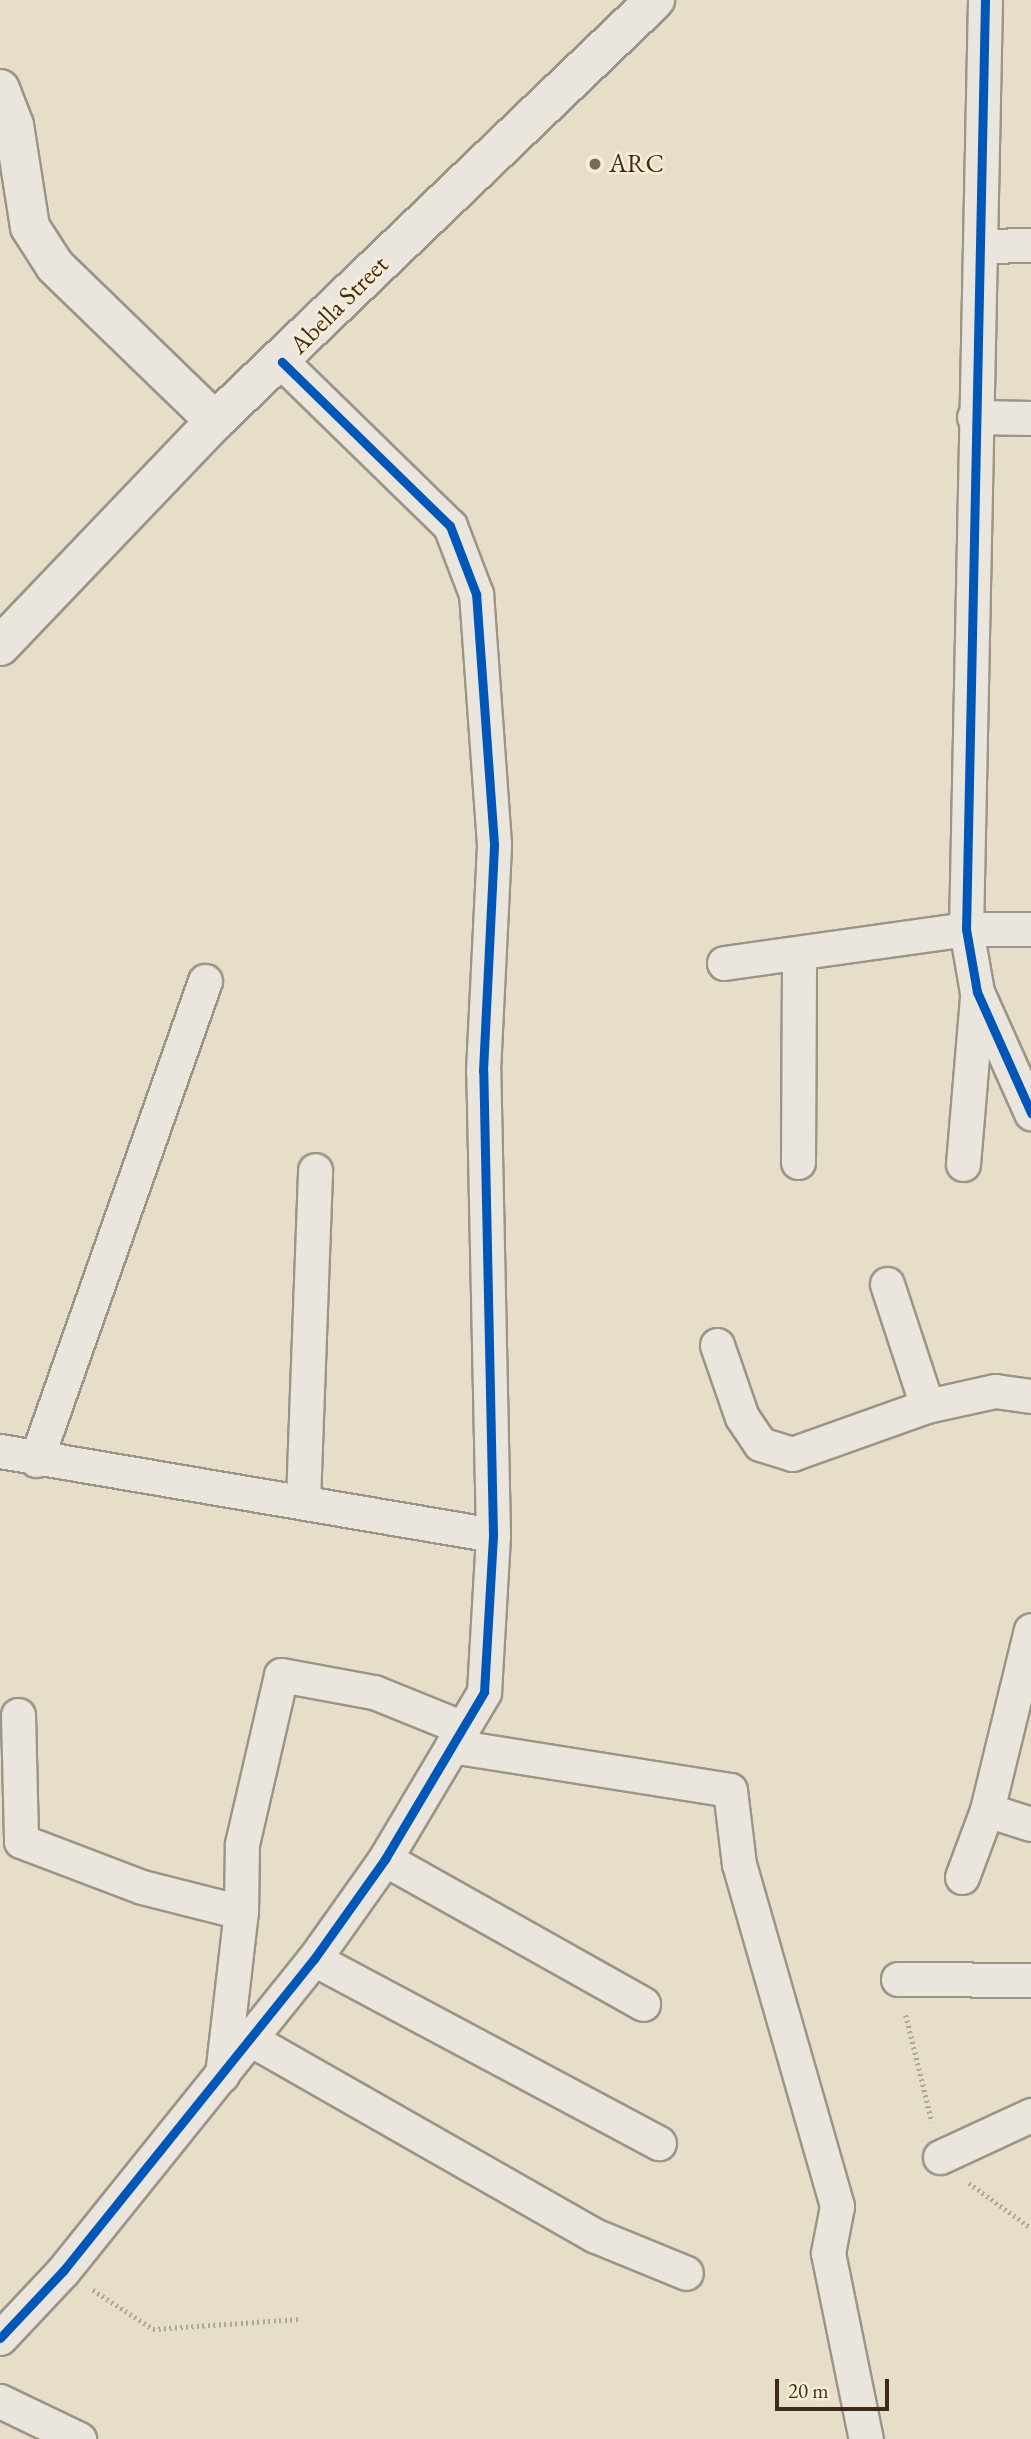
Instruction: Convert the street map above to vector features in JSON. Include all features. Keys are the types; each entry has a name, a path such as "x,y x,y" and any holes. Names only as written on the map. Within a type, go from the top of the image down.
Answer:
{"street":[{"name":"Abella Street","path":"0,646 215,421 282,362 566,79 655,0"},
{"path":"985,0 984,246 974,417 966,929 978,992 1031,1112"},
{"path":"0,89 14,125 30,227 55,266 215,421"},
{"path":"984,246 1031,246"},
{"path":"0,2338 63,2271 314,1959 385,1859 484,1692 493,1535 483,1071 494,844 476,594 450,526 282,362"},
{"path":"974,417 1031,418"},
{"path":"724,963 799,957 966,929 1031,929"},
{"path":"799,957 799,1162"},
{"path":"36,1460 205,981"},
{"path":"963,1164 978,992"},
{"path":"303,1500 314,1170"},
{"path":"887,1284 927,1406"},
{"path":"717,1345 742,1417 760,1444 792,1454 927,1406 995,1391 1031,1396"},
{"path":"0,1451 36,1460 303,1500 493,1535"},
{"path":"962,1878 987,1810 1031,1630"},
{"path":"222,2076 241,1912 242,1844 281,1675 374,1692 457,1737 730,1790 739,1864 837,2206 828,2253 866,2439"},
{"path":"18,1716 21,1841 142,1887 241,1912"},
{"path":"987,1810 1031,1824"},
{"path":"385,1859 643,2004"},
{"path":"314,1959 659,2143"},
{"path":"898,1979 1031,1980"},
{"path":"250,2039 596,2235 686,2273"},
{"path":"940,2157 1031,2115"},
{"path":"0,2401 79,2439"}],"path":[{"path":"898,1979 940,2157 990,2202 1031,2228"},
{"path":"63,2271 153,2329 301,2319"}],"cycle path":[{"path":"985,0 966,929 977,992 1031,1113"},
{"path":"0,2338 63,2271 314,1959 385,1859 484,1692 493,1535 483,1071 494,844 476,594 450,526 282,362"}],"place":[{"name":"ARC","path":"595,164"}]}
